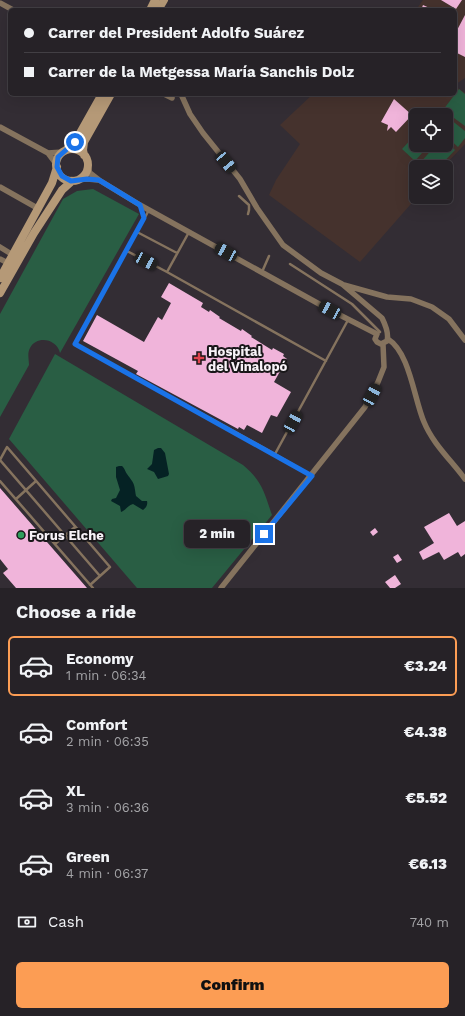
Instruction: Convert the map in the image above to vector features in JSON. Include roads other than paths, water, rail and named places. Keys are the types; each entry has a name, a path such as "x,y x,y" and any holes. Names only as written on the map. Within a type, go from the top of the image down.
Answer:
{"main road":[{"path":"0,278 52,183 58,157 75,142 101,96"},
{"path":"84,155 84,142 110,96"},
{"path":"0,293 34,233 62,190 75,180 85,175 88,168 87,160 84,155 76,150 65,151"},
{"path":"57,166 62,176 66,179 75,180"}],"street":[{"path":"0,3 9,8"},
{"path":"168,96 172,98"},
{"path":"182,96 190,114 240,179 257,208 283,245 321,273 342,284 387,297 411,299 432,307 448,319 465,340"},
{"path":"0,127 48,153 57,166"},
{"path":"48,153 65,151"},
{"path":"88,168 90,173 99,180 140,205 349,320 383,334 394,343 398,347 410,376 424,422 430,434 465,479"},
{"path":"75,180 99,180"},
{"path":"0,187 39,209"},
{"path":"0,247 13,255"},
{"path":"0,258 8,263"},
{"path":"221,588 365,408 384,367 383,334 386,325 382,318 342,284"},
{"path":"383,334 376,340 379,344 383,344"}],"lane":[{"path":"239,196 249,205 248,214"},
{"path":"140,205 144,218"},
{"path":"149,210 75,344 275,454 312,476"},
{"path":"137,232 177,254"},
{"path":"167,272 189,232"},
{"path":"127,251 326,361"},
{"path":"262,272 269,256"},
{"path":"290,264 352,304 383,334"},
{"path":"275,454 349,320"},
{"path":"90,585 100,576 110,567 6,447 0,460 100,576"},
{"path":"0,481 93,588"},
{"path":"16,499 36,481"},
{"path":"55,544 75,527"}],"place":[{"name":"Hospital del Vinalopó","path":"199,358"},
{"name":"Forus Elche","path":"21,535"}]}
